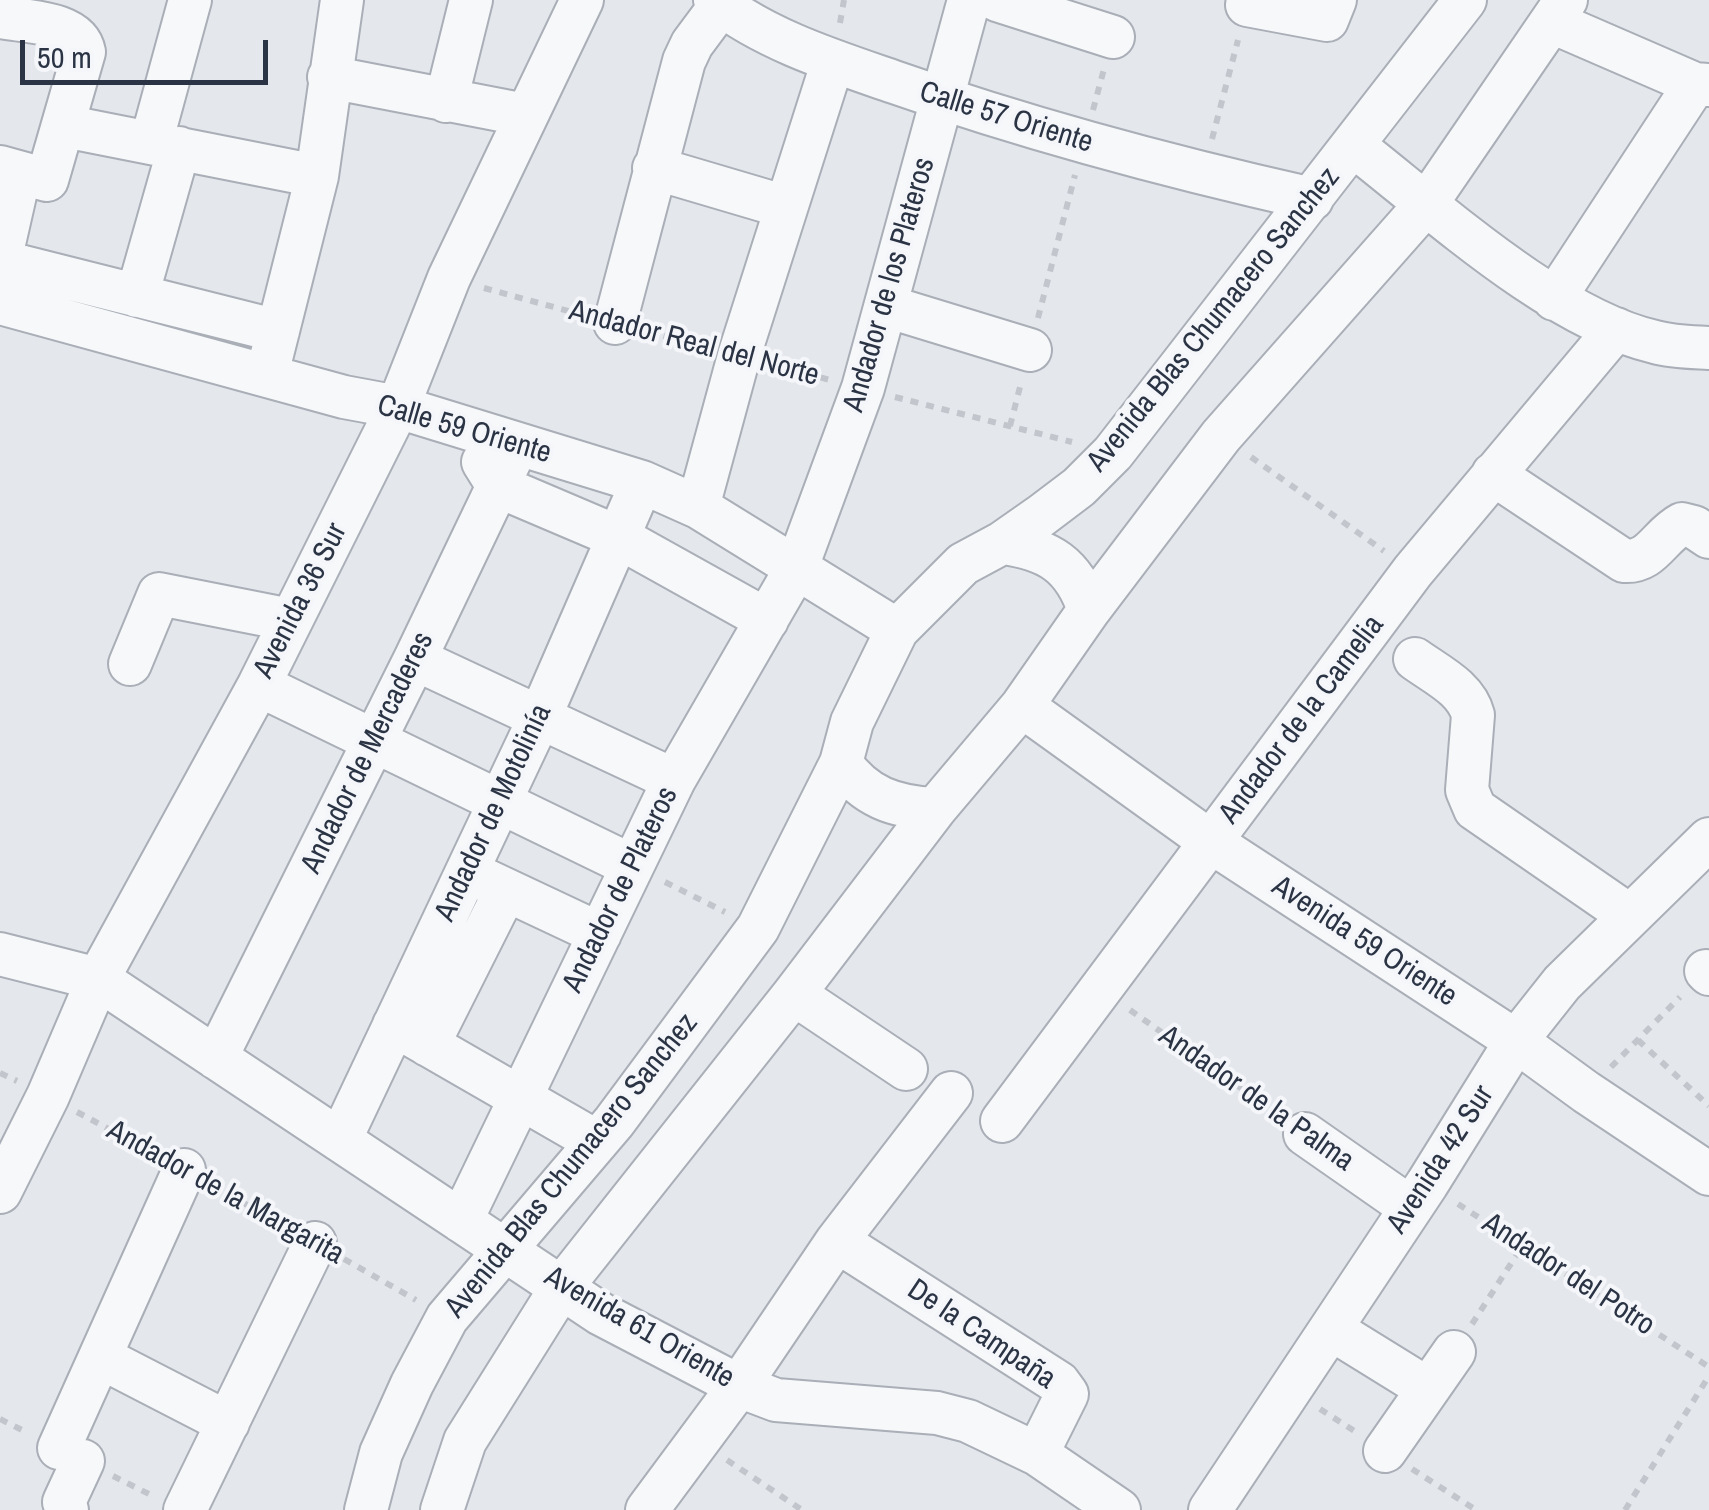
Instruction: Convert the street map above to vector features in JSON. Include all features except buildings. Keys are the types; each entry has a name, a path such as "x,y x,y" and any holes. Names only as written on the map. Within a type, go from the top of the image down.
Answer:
{"street":[{"path":"136,296 190,0"},
{"path":"267,374 317,176 342,0"},
{"path":"446,101 471,0"},
{"name":"Avenida 36 Sur","path":"0,1192 48,1096 98,979 259,685 398,408 450,278 582,0"},
{"name":"Andador de los Plateros","path":"797,567 863,388 970,0"},
{"path":"998,0 1113,37"},
{"path":"1247,6 1327,20 1335,0"},
{"name":"Avenida Blas Chumacero Sanchez","path":"366,1510 381,1453 447,1318 597,1142 758,928 841,763 852,722 897,630 963,564 1002,543 1079,487 1113,453 1465,0"},
{"path":"615,323 684,61 718,3"},
{"name":"Calle 57 Oriente","path":"718,3 769,33 834,61 944,100 1084,144 1312,199"},
{"path":"442,1510 465,1441 561,1288 794,994 935,808 1022,706 1089,610 1221,436 1427,204 1559,11 1702,84 1554,298"},
{"path":"0,17 72,31 82,40 84,52 64,126 22,174 0,261 278,331"},
{"path":"698,506 739,356 834,61"},
{"path":"329,78 526,116"},
{"path":"64,126 317,176"},
{"path":"1354,146 1554,298 1616,330 1653,342 1709,348"},
{"path":"654,168 786,207"},
{"name":"Calle 59 Oriente","path":"0,303 344,397 398,408 642,482 698,506 897,630"},
{"path":"886,306 1030,350"},
{"name":"Andador de la Camelia","path":"1002,1121 1413,572 1616,330"},
{"path":"461,428 498,486 618,537 767,620"},
{"name":"Andador de Mercaderes","path":"216,1058 416,660 517,446"},
{"path":"1493,474 1624,561 1637,562 1648,556 1671,530 1682,524 1709,537"},
{"name":"Andador de Motolinía","path":"340,1140 411,1035 467,871 539,719 642,482"},
{"path":"1002,543 1027,547 1054,559 1080,581 1089,610"},
{"name":"Andador de Plateros","path":"462,1221 674,780 797,567"},
{"path":"130,664 159,594 292,620"},
{"path":"1415,659 1464,695 1470,704 1473,715 1466,790 1475,808 1630,916"},
{"path":"416,660 674,780"},
{"path":"259,685 632,866"},
{"name":"Avenida 59 Oriente","path":"1022,706 1211,842 1516,1041 1709,1174"},
{"path":"841,763 854,782 878,798 904,808 935,808"},
{"name":"Avenida 42 Sur","path":"1210,1510 1419,1196 1516,1041 1562,984 1709,840"},
{"path":"467,871 600,934"},
{"path":"506,890 411,1035 597,1142"},
{"name":"Avenida 61 Oriente","path":"0,954 98,979 600,1314 739,1386 776,1400 937,1413 968,1421 1038,1454 1119,1510"},
{"path":"794,994 906,1069"},
{"path":"647,1510 739,1386 836,1241 951,1093"},
{"name":"Andador de la Palma","path":"1305,1134 1419,1196"},
{"path":"67,1510 64,1502 71,1455 100,1357 184,1170"},
{"name":"De la Campaña","path":"836,1241 1059,1383 1067,1394 1064,1406 1038,1454"},
{"path":"185,1510 316,1242"},
{"path":"1330,1329 1428,1389"},
{"path":"1386,1451 1454,1352"},
{"path":"100,1357 228,1423"}],"path":[{"path":"1202,174 1247,6"},
{"path":"1010,426 1113,37"},
{"name":"Andador Real del Norte","path":"450,278 1113,453"},
{"path":"1221,436 1413,572"},
{"path":"632,866 758,928"},
{"path":"1586,1092 1708,972"},
{"name":"Andador de la Palma","path":"1100,990 1305,1134"},
{"path":"1638,1040 1709,1106"},
{"name":"Andador de la Margarita","path":"0,1073 316,1242 447,1318"},
{"name":"Andador del Potro","path":"1419,1196 1523,1245 1709,1367"},
{"path":"1454,1352 1523,1245"},
{"path":"1625,1510 1709,1376"},
{"path":"698,1440 802,1510"}]}
